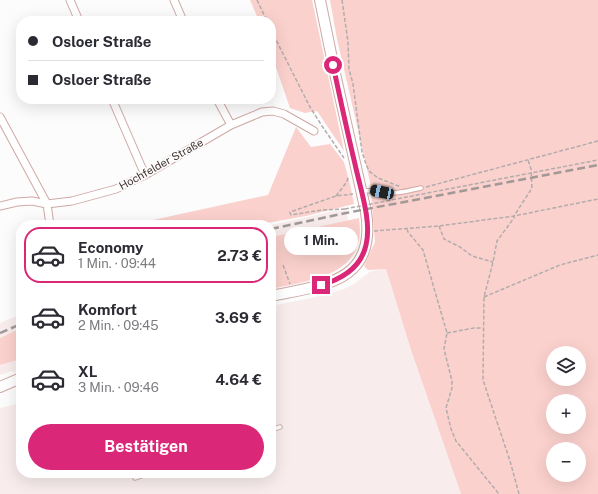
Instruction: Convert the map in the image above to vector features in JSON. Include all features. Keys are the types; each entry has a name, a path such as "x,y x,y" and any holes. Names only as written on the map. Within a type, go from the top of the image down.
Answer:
{"main road":[{"path":"276,295 330,282 350,272 356,266 364,253 366,245 368,231 358,195 320,0"},
{"path":"0,387 16,380"}],"street":[{"path":"70,0 77,16"},
{"path":"174,0 181,16"},
{"path":"114,104 145,175"},
{"path":"220,104 231,125"},
{"name":"Hochfelder Straße","path":"0,206 17,202 32,201 47,204 72,201 116,189 145,175 231,125 262,112 273,111 284,114 314,131"},
{"path":"0,117 47,204 49,220"}],"lane":[{"path":"358,195 371,190 405,192 421,188"},
{"path":"276,428 280,427"}],"path":[{"path":"257,0 265,16"},
{"path":"342,0 348,42 349,69 353,84 362,152 369,171 378,178 400,186 405,192"},
{"path":"276,40 310,107 344,157 346,163"},
{"path":"421,188 598,141"},
{"path":"520,494 483,380 483,328 484,297 497,241 514,218 532,188 531,169 528,160"},
{"path":"358,207 358,195 336,196 290,213 291,215 345,209 598,160"},
{"path":"336,196 346,183 350,174 352,181"},
{"path":"368,231 439,226 514,216 598,199"},
{"path":"439,226 444,239 460,247 472,256 493,262"},
{"path":"407,229 423,250 447,334 444,349 452,381 452,388 446,408 451,429 456,441 499,494"},
{"path":"484,297 560,265 598,256"},
{"path":"283,265 292,292"},
{"path":"447,334 474,328 483,328"}],"shaded area":[{"path":"250,0 312,0 344,151 317,111 305,113 290,108 276,67 276,16 257,16"},
{"path":"330,0 598,0 598,494 461,494 411,350 386,269 368,270 364,266 375,242 370,182 337,39"},
{"path":"296,127 311,147 330,144 344,162 354,204 306,216 276,221 276,220 153,220 268,195"},
{"path":"346,210 348,221 276,236 276,224 329,212"},
{"path":"359,218 359,237 355,252 346,263 334,272 319,278 276,288 276,236"},
{"path":"386,269 411,350 461,494 0,494 0,408 16,404 16,478 276,478 276,305 311,298 344,289 354,284 371,271"},
{"path":"16,316 16,330 0,338 0,323"},
{"path":"16,330 16,360 0,365 0,338"},
{"path":"16,360 16,371 0,375 0,365"}],"railway":[{"path":"276,228 346,213 598,165"},
{"path":"0,333 16,326"}],"route":[{"path":"321,285 343,277 356,266 364,253 368,238 366,212 333,65"}]}
